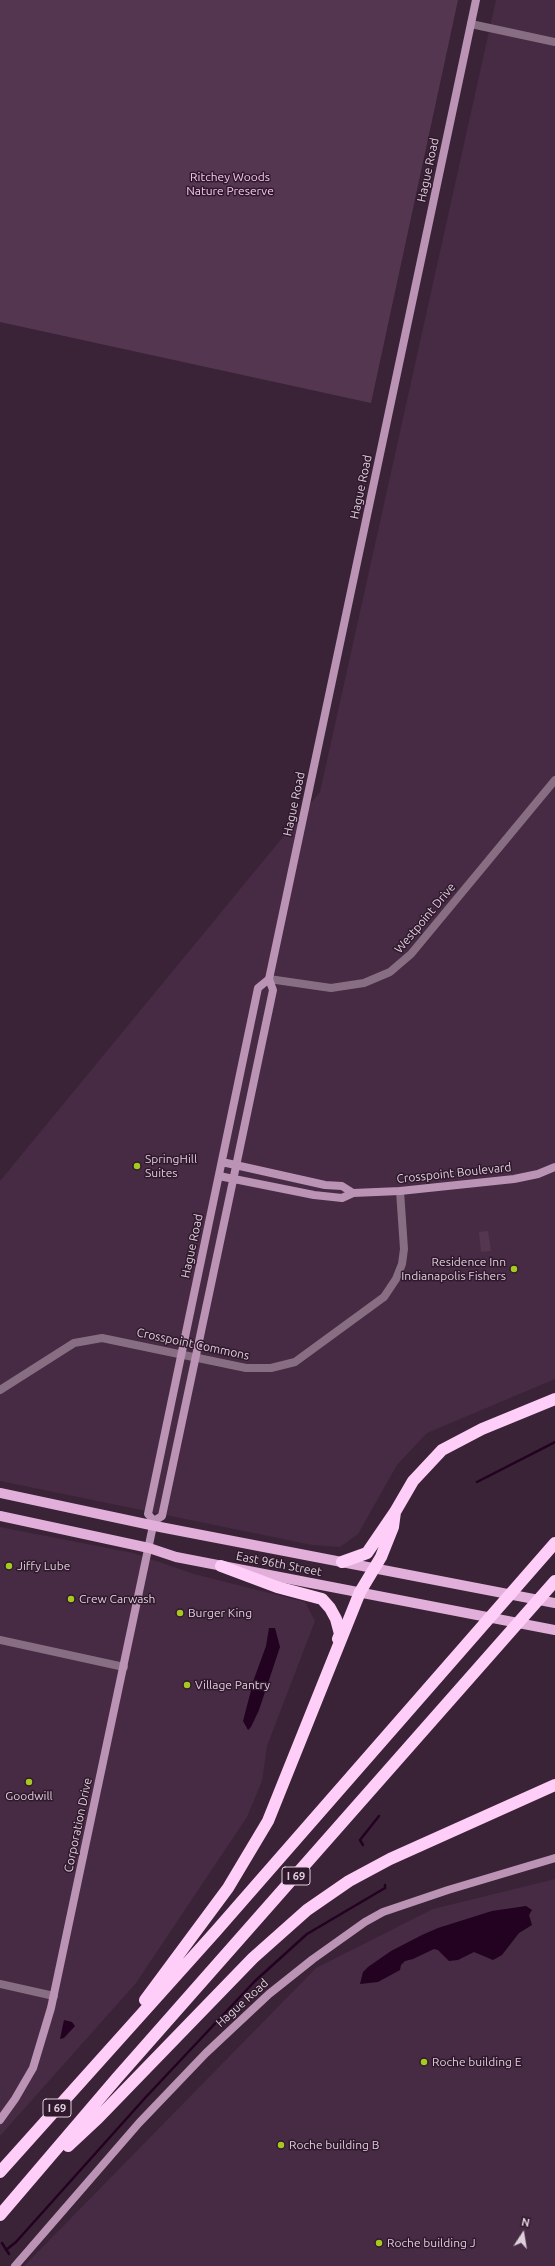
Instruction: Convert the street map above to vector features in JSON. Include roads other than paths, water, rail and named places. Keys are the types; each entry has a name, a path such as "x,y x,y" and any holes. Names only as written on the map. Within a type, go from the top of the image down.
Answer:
{"highway":[{"path":"342,1562 367,1553 385,1524 395,1512 413,1481 442,1450 482,1429 555,1399"},
{"path":"114,2043 228,1888 260,1835 286,1779 336,1649 360,1592 381,1558 393,1527 395,1512"},
{"name":"I 69","path":"0,2172 114,2043 216,1932 555,1544"},
{"path":"221,1566 277,1587 322,1599 332,1611 338,1624 340,1634 336,1649"},
{"name":"I 69","path":"0,2216 117,2078 555,1581"},
{"path":"38,2172 98,2118 273,1939 307,1910 349,1881 390,1859 555,1785"}],"main road":[{"name":"East 96th Street","path":"0,1493 555,1603"},
{"name":"East 96th Street","path":"0,1516 149,1548 176,1557 552,1630"}],"street":[{"name":"Hague Road","path":"269,979 258,988 148,1514 153,1523 162,1516 273,990 269,979 476,0"},
{"path":"471,24 555,42"},
{"name":"Westpoint Drive","path":"269,979 331,988 364,983 390,972 411,954 555,780"},
{"name":"Crosspoint Boulevard","path":"222,1162 325,1185 342,1186 353,1193"},
{"name":"Crosspoint Boulevard","path":"219,1176 334,1198 342,1198 353,1193 400,1191 514,1179 538,1174 555,1167"},
{"name":"Crosspoint Commons","path":"0,1390 74,1343 91,1339 108,1338 253,1369 288,1364 299,1360 384,1297 396,1279 402,1264 404,1249 400,1191"},
{"name":"Corporation Drive","path":"0,2120 15,2100 32,2068 54,1996 149,1548 153,1523"},
{"path":"0,1640 124,1667"},
{"name":"Hague Road","path":"15,2266 139,2123 201,2059 247,2013 313,1959 365,1922 383,1912 448,1890 555,1858"},
{"path":"0,1984 54,1996"}],"waterway":[{"path":"477,1482 555,1442"},
{"path":"363,1845 360,1840 379,1816"},
{"path":"6,2250 16,2242 145,2098 255,1981 307,1934 385,1888 385,1885"},
{"path":"2,2243 9,2254"}],"place":[{"name":"SpringHill Suites","path":"137,1166"},
{"name":"Residence Inn Indianapolis Fishers","path":"514,1269"},
{"name":"Jiffy Lube","path":"9,1566"},
{"name":"Crew Carwash","path":"71,1599"},
{"name":"Burger King","path":"180,1613"},
{"name":"Village Pantry","path":"187,1685"},
{"name":"Goodwill","path":"29,1782"},
{"name":"Roche building E","path":"424,2062"},
{"name":"Roche building B","path":"281,2145"},
{"name":"Roche building J","path":"379,2243"}],"park label":[{"name":"Ritchey Woods Nature Preserve","path":"230,184"}]}
